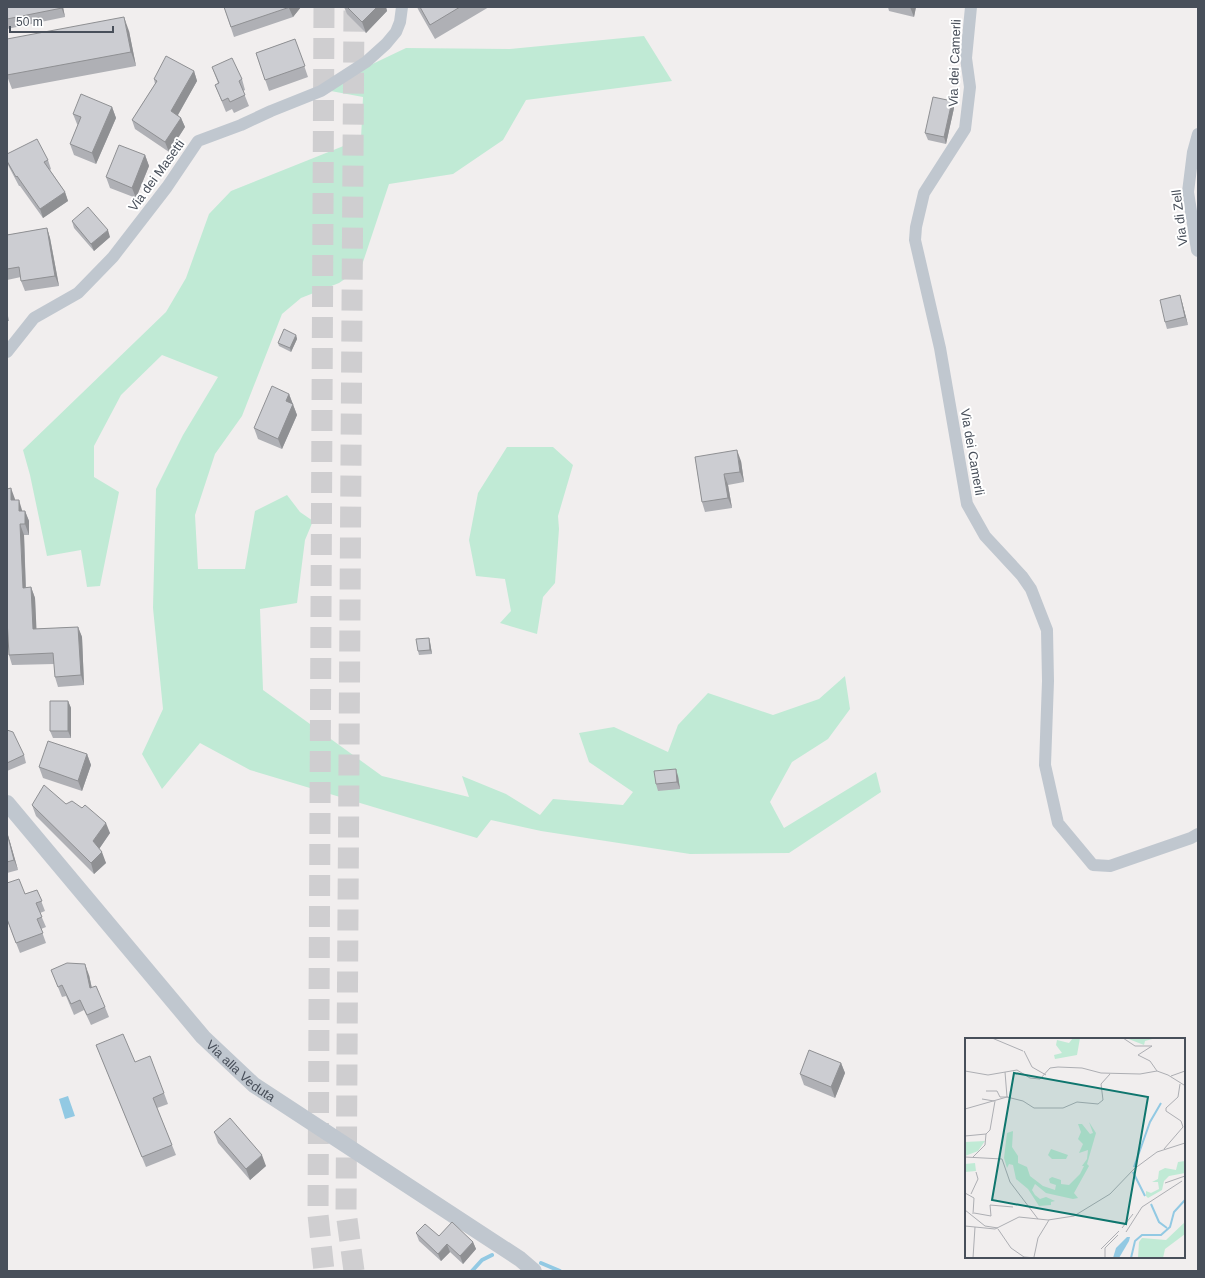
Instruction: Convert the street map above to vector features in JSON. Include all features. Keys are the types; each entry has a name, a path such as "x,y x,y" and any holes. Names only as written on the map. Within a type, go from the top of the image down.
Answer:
{"street":[{"name":"Via dei Masetti","path":"7,352 34,318 78,292 113,257 167,187 198,141 241,125 321,91 366,62 386,44 396,32 400,22 402,7"},
{"name":"Via dei Camerli","path":"971,7 966,58 970,87 965,129 924,193 916,227 915,240 940,348 967,504 985,536 1022,576 1031,589 1047,630 1048,681 1045,764 1058,823 1092,865 1110,866 1191,838 1198,834"},
{"name":"Via di Zell","path":"1198,134 1193,152 1188,192 1198,251"},
{"name":"Via alla Veduta","path":"7,804 203,1037 254,1086 520,1259 534,1271"}],"green space":[{"path":"644,36 672,81 526,100 503,140 453,174 389,184 361,268 339,283 301,298 282,314 242,416 215,454 195,515 198,569 245,569 255,511 287,495 300,512 313,521 305,540 297,603 260,609 263,690 382,776 469,797 462,776 506,794 540,815 553,799 623,805 633,792 589,762 579,733 614,727 668,752 678,725 708,693 773,715 819,699 845,676 850,709 828,739 792,762 770,802 784,828 876,772 881,792 789,853 690,854 541,831 491,820 477,838 250,770 200,743 162,789 142,754 163,709 153,608 156,489 183,435 218,377 162,355 121,395 94,446 94,477 119,492 100,586 87,587 81,550 47,556 30,475 23,450 166,312 186,278 209,214 231,191 361,139 363,97 320,89 406,48 510,49"},
{"path":"507,447 553,447 573,465 558,516 559,529 555,583 543,597 537,634 500,623 511,611 505,579 476,576 469,540 478,493"}],"water":[{"path":"68,1096 75,1116 65,1119 59,1099"}],"building":[{"path":"7,7 61,7 62,8 7,19"},
{"path":"224,7 290,7 231,27"},
{"path":"347,7 377,7 362,22"},
{"path":"420,7 460,7 430,25"},
{"path":"124,17 131,52 7,75 7,39"},
{"path":"295,39 305,66 265,80 256,53"},
{"path":"166,56 194,71 171,111 181,118 165,142 132,120 157,81 154,79"},
{"path":"232,58 242,79 239,81 245,95 230,102 228,98 222,101 215,85 219,83 212,67"},
{"path":"81,94 112,107 92,153 70,144 81,117 73,114"},
{"path":"933,97 952,101 944,137 925,133"},
{"path":"37,139 48,160 44,162 65,192 40,209 17,176 16,177 7,161 7,154"},
{"path":"119,145 145,155 132,188 106,177"},
{"path":"88,207 108,230 91,244 72,221"},
{"path":"47,228 55,276 21,281 19,267 7,269 7,235"},
{"path":"1180,295 1185,317 1165,322 1160,300"},
{"path":"284,329 296,335 290,348 278,343"},
{"path":"272,386 289,394 286,401 293,404 278,439 254,428"},
{"path":"737,450 740,472 724,474 728,498 702,502 695,457"},
{"path":"11,488 11,500 19,500 19,511 25,511 25,524 20,524 23,588 31,587 33,629 78,627 81,675 55,677 53,653 9,655 7,619 7,489"},
{"path":"429,638 430,650 418,651 416,639"},
{"path":"50,701 68,701 68,731 50,731"},
{"path":"7,730 13,732 24,755 7,763"},
{"path":"48,741 87,754 78,781 39,767"},
{"path":"676,769 677,782 656,784 654,771"},
{"path":"44,785 66,804 72,801 82,808 85,805 106,823 93,841 102,852 91,863 32,805"},
{"path":"7,833 14,860 7,862"},
{"path":"19,879 25,894 37,890 42,901 36,903 42,917 37,919 43,933 16,943 7,919 7,883"},
{"path":"67,963 85,964 90,988 96,986 105,1007 87,1015 80,1000 71,1004 62,985 58,987 51,970"},
{"path":"123,1034 135,1062 150,1056 164,1093 153,1098 172,1145 142,1157 96,1045"},
{"path":"809,1050 841,1063 831,1087 800,1074"},
{"path":"230,1118 262,1155 246,1169 214,1132"},
{"path":"452,1222 473,1242 460,1256 447,1244 438,1254 416,1233 425,1224 439,1236"}],"waterway":[{"path":"472,1271 482,1260 492,1255"},
{"path":"541,1263 560,1271"}],"tunnel":[{"path":"324,7 318,1215 324,1271"},
{"path":"354,7 346,1212 354,1271"}]}
